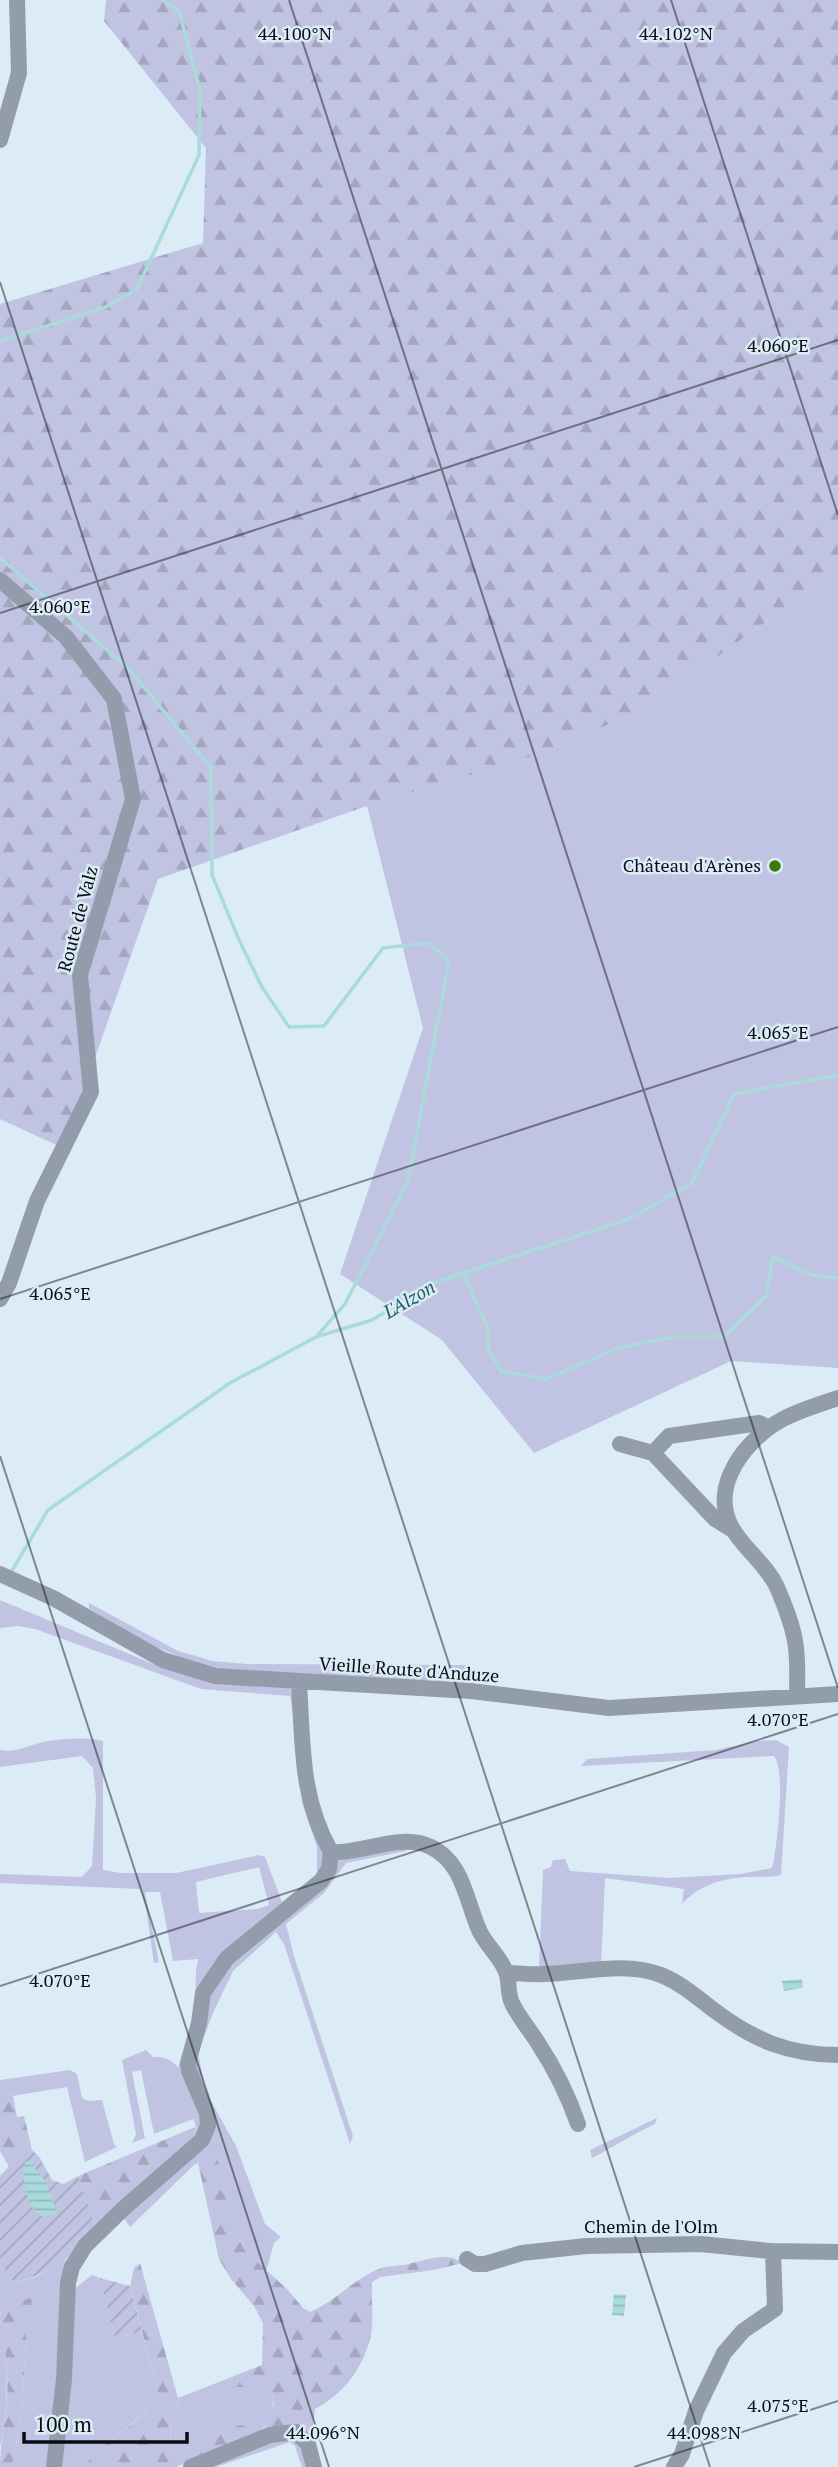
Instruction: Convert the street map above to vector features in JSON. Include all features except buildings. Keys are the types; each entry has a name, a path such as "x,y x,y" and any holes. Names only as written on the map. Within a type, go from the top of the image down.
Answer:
{"street":[{"path":"0,140 19,73 17,0"},
{"name":"Route de Valz","path":"0,580 66,637 114,699 133,799 80,975 91,1092 37,1201 9,1283 0,1299"},
{"path":"797,1696 796,1648 776,1584 733,1530 725,1515 724,1494 729,1475 740,1457 769,1427 838,1398"},
{"path":"653,1453 669,1436 759,1423 769,1427"},
{"path":"620,1444 653,1453 715,1519 733,1530"},
{"name":"Vieille Route d'Anduze","path":"0,1574 53,1598 163,1660 215,1676 471,1691 609,1708 838,1694"},
{"path":"54,2467 64,2379 68,2283 72,2267 85,2246 202,2140 208,2125 207,2113 188,2063 199,2023 203,1993 227,1958 321,1881 329,1869 331,1852 312,1808 305,1783 299,1683"},
{"path":"331,1852 410,1842 422,1843 439,1852 458,1872 481,1933 506,1973 507,1988 513,2005 556,2072 578,2124"},
{"path":"506,1973 543,1974 629,1968 662,1975 746,2032 766,2042 808,2054 838,2055"},
{"name":"Chemin de l'Olm","path":"467,2259 475,2264 485,2264 522,2253 599,2245 701,2244 838,2252"},
{"path":"674,2467 682,2454 696,2411 724,2353 743,2331 775,2309 773,2250"},
{"path":"191,2467 270,2435 296,2432 308,2444 314,2467"}],"green space":[{"path":"106,0 838,0 838,570 643,710 534,756 367,806 158,879 63,1148 0,1119 0,304 203,243 206,148 104,21"},
{"path":"838,570 838,1368 731,1361 534,1453 442,1340 340,1274 423,1028 367,806 534,756 643,710"},
{"path":"0,1600 158,1666 300,1688 303,1755 331,1852 404,1843 406,1851 346,1863 324,1893 286,1924 353,2136 350,2144 284,1944 276,1932 233,1971 198,2053 206,2092 236,2146 265,2224 281,2237 274,2243 266,2272 247,2253 236,2227 215,2151 193,2166 130,2227 117,2209 199,2135 193,2119 154,2134 141,2070 132,2072 145,2138 132,2143 136,2134 122,2060 146,2050 153,2057 167,2059 178,2067 195,2021 198,1959 173,1961 160,1892 145,1892 159,1962 154,1963 146,1908 140,1889 0,1883 0,1874 82,1877 92,1866 96,1798 93,1768 82,1756 0,1767 0,1750 20,1749 68,1739 103,1741 103,1870 121,1873 176,1873 259,1855 265,1857 282,1902 317,1874 317,1847 302,1803 290,1696 201,1689 35,1629 18,1626 0,1628","holes":["259,1867 269,1905 257,1909 199,1913 196,1882"]},
{"path":"89,1603 178,1651 213,1661 247,1664 469,1665 473,1674 466,1684 244,1673 201,1666 131,1636 89,1608"},
{"path":"776,1740 789,1747 781,1875 720,1881 695,1892 682,1904 684,1889 605,1878 601,1966 539,1969 543,1870 551,1867 553,1860 565,1859 570,1871 669,1878 740,1874 772,1868 780,1793 778,1764 774,1756 581,1766 587,1759 716,1750 756,1741"},
{"path":"70,2070 77,2074 82,2098 89,2101 102,2100 117,2147 85,2162 67,2087 13,2096 0,2085 0,2080"},
{"path":"0,2085 13,2096 17,2117 24,2116 32,2150 9,2167 0,2151"},
{"path":"657,2118 655,2124 592,2158 590,2150"},
{"path":"195,2127 199,2135 97,2231 78,2176"},
{"path":"32,2150 40,2158 52,2180 64,2184 78,2176 97,2231 60,2263 15,2283 0,2264 0,2176 17,2158"},
{"path":"215,2150 236,2227 247,2253 310,2312 381,2268 442,2257 463,2263 380,2277 372,2282 372,2329 365,2354 342,2390 315,2409 312,2434 296,2428 264,2430 274,2405 272,2395 254,2387 234,2387 229,2378 262,2365 263,2323 254,2306 231,2279 219,2259 198,2163"},
{"path":"71,2257 62,2292 50,2467 12,2467 22,2411 27,2321 32,2298 0,2309 0,2264 15,2283 35,2277"},
{"path":"140,2263 178,2398 176,2411 170,2421 171,2444 183,2450 239,2425 249,2427 254,2436 176,2467 84,2467 90,2456 139,2418 159,2395 130,2286 134,2268"},
{"path":"92,2275 100,2278 115,2338 142,2332 159,2395 139,2418 90,2456 91,2460 84,2467 59,2467 73,2290"},
{"path":"100,2278 130,2286 142,2332 115,2338"},
{"path":"33,2297 27,2321 22,2411 12,2467 0,2467 7,2385 0,2309"},
{"path":"0,2312 7,2380 0,2447"},
{"path":"229,2378 235,2387 254,2387 272,2395 272,2413 263,2428 254,2436 239,2425 183,2450 171,2444 170,2421 176,2411 178,2398"},
{"path":"281,2437 301,2442 309,2467 302,2467 295,2446 290,2442 216,2467 198,2467"}],"shaded area":[{"path":"802,1979 803,1988 784,1991 782,1981"},
{"path":"30,2161 46,2182 57,2213 43,2217 32,2207 24,2185 25,2162"},
{"path":"614,2294 626,2295 624,2316 612,2315"}],"waterway":[{"path":"0,341 106,307 137,289 199,155 200,90 179,11 163,0"},
{"path":"0,558 127,667 211,768 212,875 262,987 289,1027 324,1026 383,948 428,943 449,961 408,1181 345,1304 316,1337"},
{"name":"L'Alzon","path":"10,1574 48,1510 230,1383 316,1337 372,1320 433,1283 629,1219 692,1183 734,1094 838,1075"},
{"path":"463,1274 489,1330 489,1351 501,1371 546,1379 618,1348 674,1337 724,1337 766,1296 773,1257 812,1275 838,1278"}],"place":[{"name":"Château d'Arènes","path":"775,866"}]}
